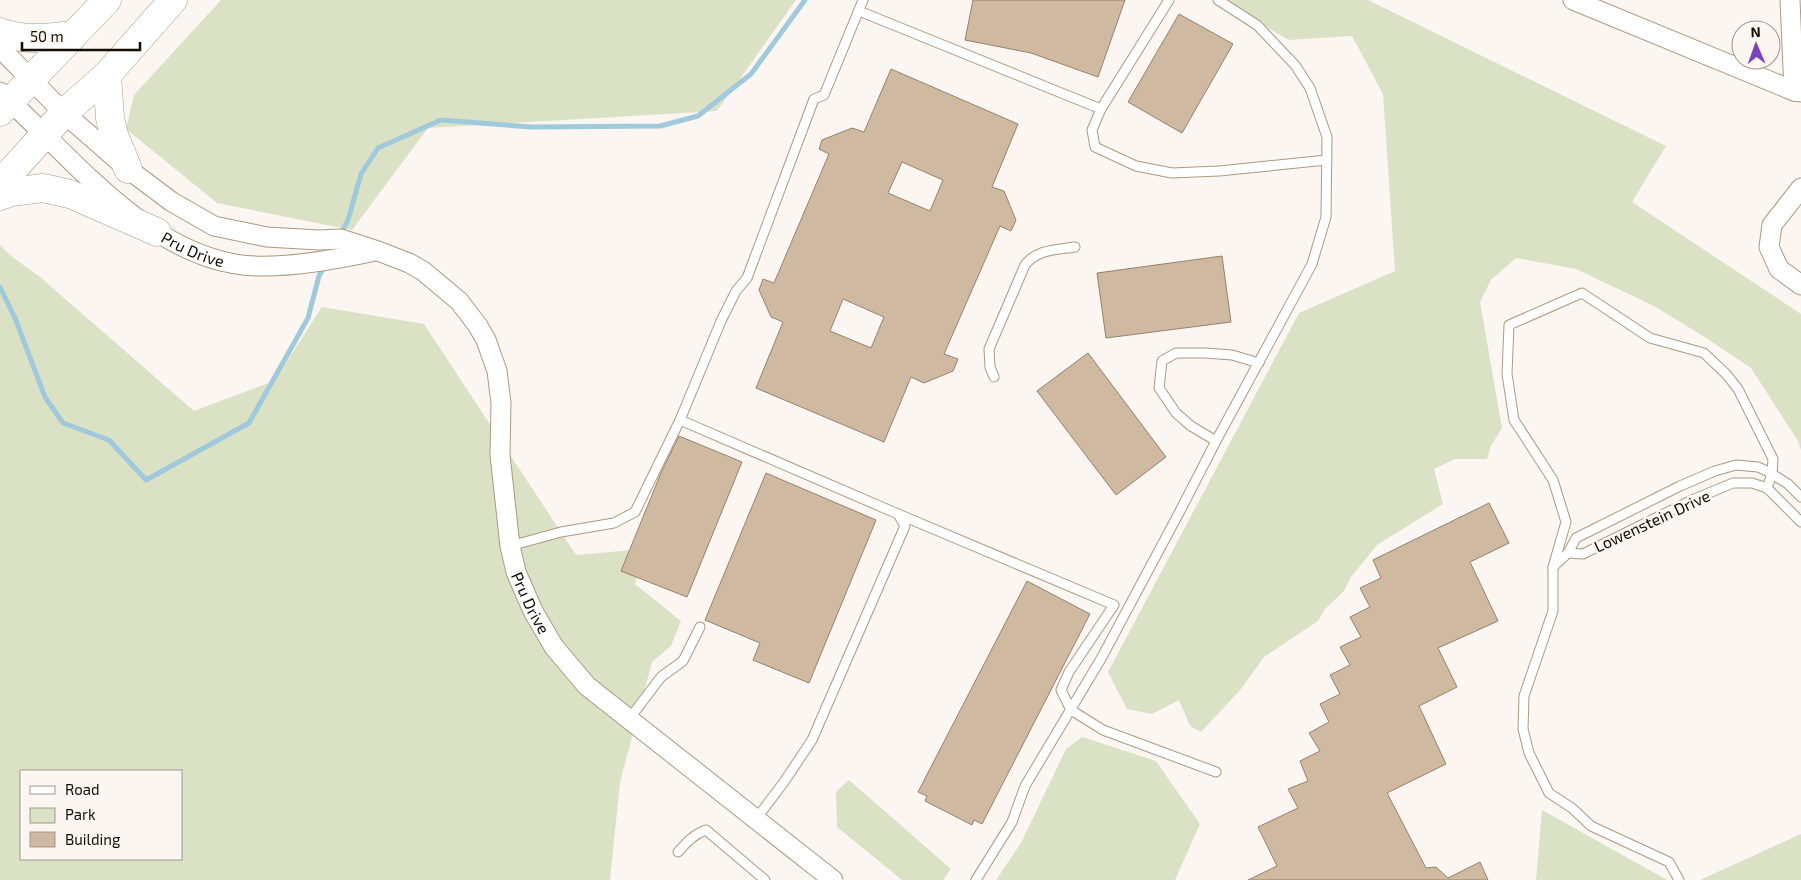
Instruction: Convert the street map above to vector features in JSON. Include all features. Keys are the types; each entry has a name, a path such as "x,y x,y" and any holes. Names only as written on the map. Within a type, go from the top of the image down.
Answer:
{"main road":[{"path":"3,102 32,79 107,0"},
{"path":"0,184 64,113 107,75 173,0"},
{"path":"0,32 39,39 73,35"},
{"path":"107,75 110,116 114,134 128,169"},
{"path":"0,196 11,192 43,188 70,194 157,232"}],"street":[{"path":"1573,0 1798,92 1790,0"},
{"name":"Pru Drive","path":"0,48 64,113 128,169 172,202 214,226 268,237 319,240 340,239 378,250 409,263 447,290 469,313 486,340 497,371 501,403 500,455 510,546 516,572 533,611 554,647 587,686 630,718 833,880"},
{"name":"Pru Drive","path":"3,102 44,135 117,203 157,232 195,253 235,264 263,266 342,258 378,250"},
{"path":"1801,188 1772,226 1769,247 1779,269 1801,284"}],"lane":[{"path":"510,546 561,532 614,523 635,512 680,420 736,290 746,278 814,99 824,95 863,0"},
{"path":"1169,0 1101,109 1092,130 1095,148 1136,166 1172,173 1219,171 1327,160"},
{"path":"976,880 1012,822 1025,786 1102,657 1312,264 1326,217 1327,137 1310,88 1295,65 1257,25 1218,0"},
{"path":"859,11 1101,109"},
{"path":"994,377 990,368 988,349 1025,266 1030,258 1039,253 1074,247"},
{"path":"1679,880 1669,862 1590,826 1572,808 1549,793 1529,754 1523,729 1524,696 1552,611 1553,567 1566,522 1553,480 1514,420 1507,374 1509,325 1582,293 1650,338 1704,352 1738,389 1773,458 1772,474 1767,488 1801,522"},
{"path":"1216,441 1176,413 1159,388 1162,362 1176,353 1205,353 1232,355 1259,362"},
{"path":"680,420 1114,606 1069,672 1061,690 1070,710 1103,730 1216,772"},
{"name":"Lowenstein Drive","path":"1767,488 1752,483 1732,483 1692,500 1583,554 1568,553 1576,538 1715,471 1736,465 1758,467 1788,484 1801,497"},
{"path":"756,819 812,740 905,526 898,514"},
{"path":"1553,567 1568,553"},
{"path":"630,718 661,677 682,661 700,627"},
{"path":"678,852 688,840 706,830 764,880"}],"green space":[{"path":"221,0 796,0 717,111 428,128 352,230 217,203 126,129 134,95"},
{"path":"1219,0 1368,0 1666,146 1632,202 1801,314 1801,450 1798,441 1751,368 1654,306 1576,269 1516,258 1491,280 1480,302 1502,428 1491,446 1487,459 1455,459 1434,469 1443,504 1377,545 1351,577 1344,591 1325,609 1318,621 1264,657 1241,689 1201,732 1190,726 1179,700 1152,714 1127,709 1108,672 1299,313 1395,271 1383,94 1352,36 1289,40"},
{"path":"0,245 11,256 40,277 194,411 274,381 322,307 424,324 576,555 644,549 635,584 681,621 671,646 652,662 620,782 610,880 0,880"},
{"path":"1082,737 1156,761 1200,824 1175,880 996,880 1021,843 1066,749"},
{"path":"849,780 951,869 943,880 902,880 837,827 836,792"},
{"path":"1542,810 1667,880 1536,880"},
{"path":"1801,834 1801,880 1700,880"}],"building":[{"path":"973,0 1125,0 1098,77 1031,53 965,40"},
{"path":"1179,14 1233,44 1182,133 1128,102"},
{"path":"891,69 1018,124 992,187 1004,191 1016,220 1011,231 1000,226 944,354 958,359 953,371 924,383 911,377 884,442 756,388 783,322 771,317 759,290 763,279 774,283 829,154 819,149 822,140 852,128 864,132","holes":["902,162 943,180 930,211 888,193","843,299 884,317 871,348 830,331"]},
{"path":"1222,256 1231,322 1106,338 1097,273"},
{"path":"1088,353 1166,457 1116,495 1037,391"},
{"path":"679,436 742,462 687,597 621,571 661,473"},
{"path":"766,473 876,520 809,683 753,660 760,643 705,620"},
{"path":"1489,503 1509,543 1470,562 1498,621 1438,648 1457,687 1419,706 1446,764 1387,793 1426,868 1436,867 1448,878 1480,862 1488,880 1248,880 1277,866 1258,827 1298,808 1288,789 1308,781 1300,761 1320,751 1309,733 1329,722 1320,704 1340,694 1330,675 1350,665 1340,647 1361,637 1350,617 1370,607 1360,588 1381,578 1373,560"},
{"path":"1027,581 1090,614 982,824 974,820 972,825 925,801 927,796 918,792"}],"waterway":[{"path":"340,235 348,220 361,174 378,148 441,120 531,127 660,126 698,116 751,74 805,0"},
{"path":"0,287 15,318 45,397 63,423 109,440 146,480 249,423 308,318 319,276 324,267"}]}
